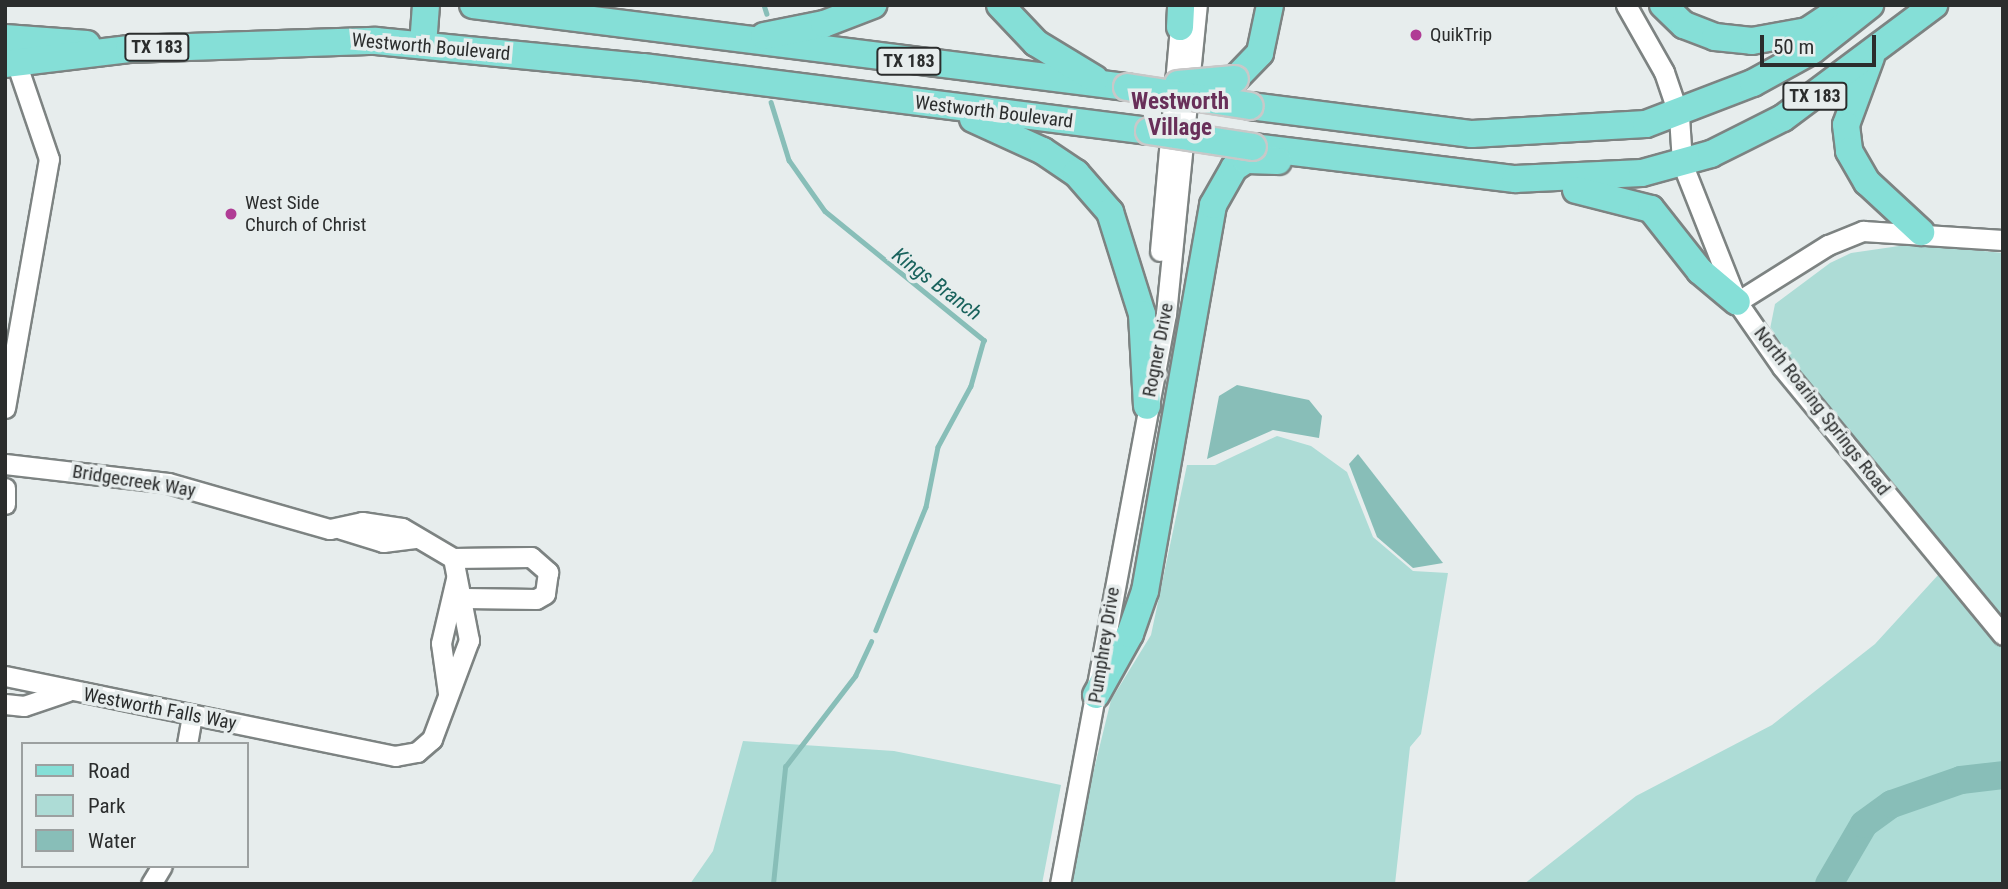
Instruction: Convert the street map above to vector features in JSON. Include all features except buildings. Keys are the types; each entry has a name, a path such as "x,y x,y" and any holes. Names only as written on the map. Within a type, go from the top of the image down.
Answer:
{"main road":[{"path":"423,44 426,5"},
{"name":"Westworth Boulevard","path":"472,5 1472,134 1606,130 1679,116 1813,50 1870,5"},
{"path":"740,41 824,24 873,5"},
{"path":"1000,5 1036,43 1115,86 1236,79 1260,53 1269,5"},
{"path":"1663,5 1684,25 1715,37 1752,41 1807,31 1847,5"},
{"name":"Westworth Boulevard","path":"9,54 310,40 423,44 643,67 1149,131 1351,162 1466,175 1515,179 1612,178 1682,163 1783,118 1872,55 1934,5"},
{"path":"643,67 648,29"},
{"path":"1872,55 1846,125 1849,151 1867,181 1921,232"},
{"path":"929,104 1043,151 1076,173 1110,212 1142,314 1147,406"},
{"path":"1466,175 1472,134"},
{"path":"1096,695 1130,634 1145,591 1222,184 1246,160 1351,162"},
{"path":"1515,179 1651,209 1700,271 1737,302"}],"street":[{"name":"Rogner Drive","path":"1147,406 1166,314 1198,5"},
{"name":"North Roaring Springs Road","path":"1626,5 1650,41 1679,116 1682,163 1737,302 1782,367 2003,635"},
{"name":"Rogner Drive","path":"1147,406 1181,16"},
{"path":"5,408 49,159 9,54"},
{"path":"1737,302 1851,236 1921,232 2003,240"},
{"name":"Pumphrey Drive","path":"1059,884 1096,695 1147,406"},
{"name":"Bridgecreek Way","path":"5,464 167,483 291,522 341,529 376,523 417,538 453,558"},
{"path":"5,488 5,503"},
{"path":"447,692 469,640 464,598 456,579 453,558 531,557 548,572 545,594 536,599 464,598"},
{"path":"447,692 441,643 456,579"},
{"name":"Westworth Falls Way","path":"5,676 395,756 417,752 432,739 447,692"},
{"name":"Westworth Falls Way","path":"5,704 24,706 68,691"},
{"path":"187,742 192,715"},
{"path":"151,884 161,868"}],"green space":[{"path":"1913,244 2003,253 2003,884 1524,884 1636,796 1772,725 1875,644 1950,562 1777,349 1770,329 1775,304 1830,263 1851,253"},
{"path":"1277,436 1311,446 1347,472 1373,537 1413,571 1448,573 1421,734 1410,747 1395,884 1066,884 1111,700 1151,635 1187,465 1215,465"},
{"path":"743,741 894,751 1061,785 1042,884 690,884 713,851"}],"water":[{"path":"1237,385 1309,400 1322,416 1319,438 1273,430 1207,459 1219,396"},
{"path":"1358,454 1443,563 1413,568 1377,537 1349,464"}],"waterway":[{"name":"Kings Branch","path":"764,5 767,14"},
{"name":"Kings Branch","path":"771,102 789,160 825,211 984,340 971,386 938,447 926,507 876,630"},
{"name":"Kings Branch","path":"773,884 785,767 855,676 871,641"},
{"path":"1829,884 1864,824 1892,804 1961,780 2003,775"}],"place":[{"name":"QuikTrip","path":"1416,35"},
{"name":"West Side Church of Christ","path":"231,214"}],"district":[{"name":"Westworth Village","path":"1180,115"}]}
